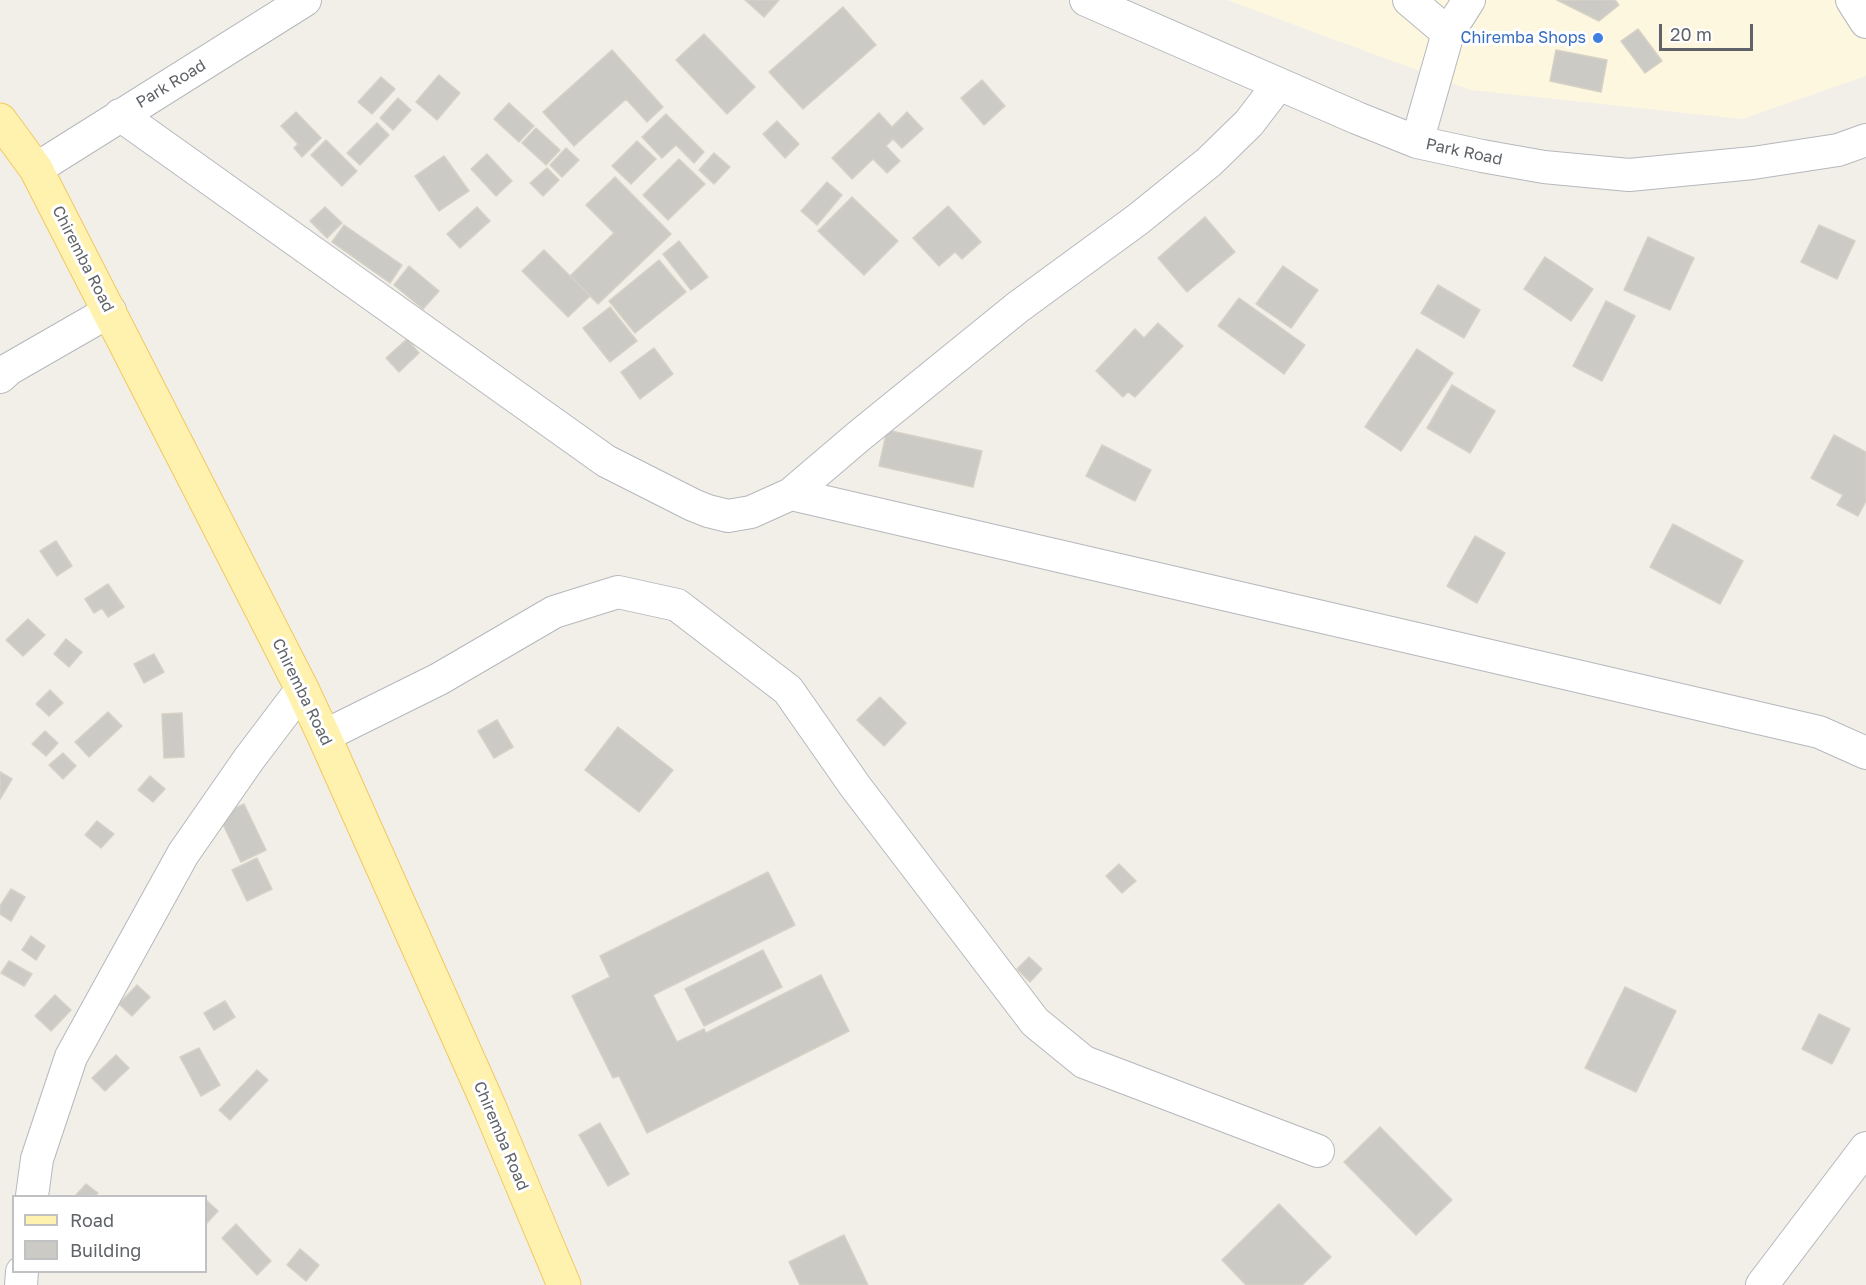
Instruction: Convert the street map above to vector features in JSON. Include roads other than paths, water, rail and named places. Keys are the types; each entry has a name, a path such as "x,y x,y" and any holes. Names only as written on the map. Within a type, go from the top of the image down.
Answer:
{"main road":[{"name":"Chiremba Road","path":"0,120 36,169 302,688 489,1106 564,1285"}],"street":[{"name":"Park Road","path":"36,169 305,0"},
{"name":"Park Road","path":"1086,0 1278,85 1417,142 1544,167 1629,175 1753,163 1838,150 1866,140"},
{"path":"1409,0 1448,33"},
{"path":"1417,142 1448,33 1469,0"},
{"path":"1852,0 1866,22"},
{"path":"120,115 606,461 693,505 728,516 751,512 791,494 1018,307 1137,220 1209,162 1249,123 1278,85"},
{"path":"0,377 9,369 110,311"},
{"path":"791,494 1819,732 1866,753"},
{"path":"324,736 439,679 554,612 618,592 677,605 788,690 855,786 1035,1022 1084,1062 1318,1151"},
{"path":"32,1195 37,1159 70,1057 183,854 302,688"},
{"path":"1762,1285 1866,1148"}],"place":[{"name":"Chiremba Shops","path":"1598,38"}]}
